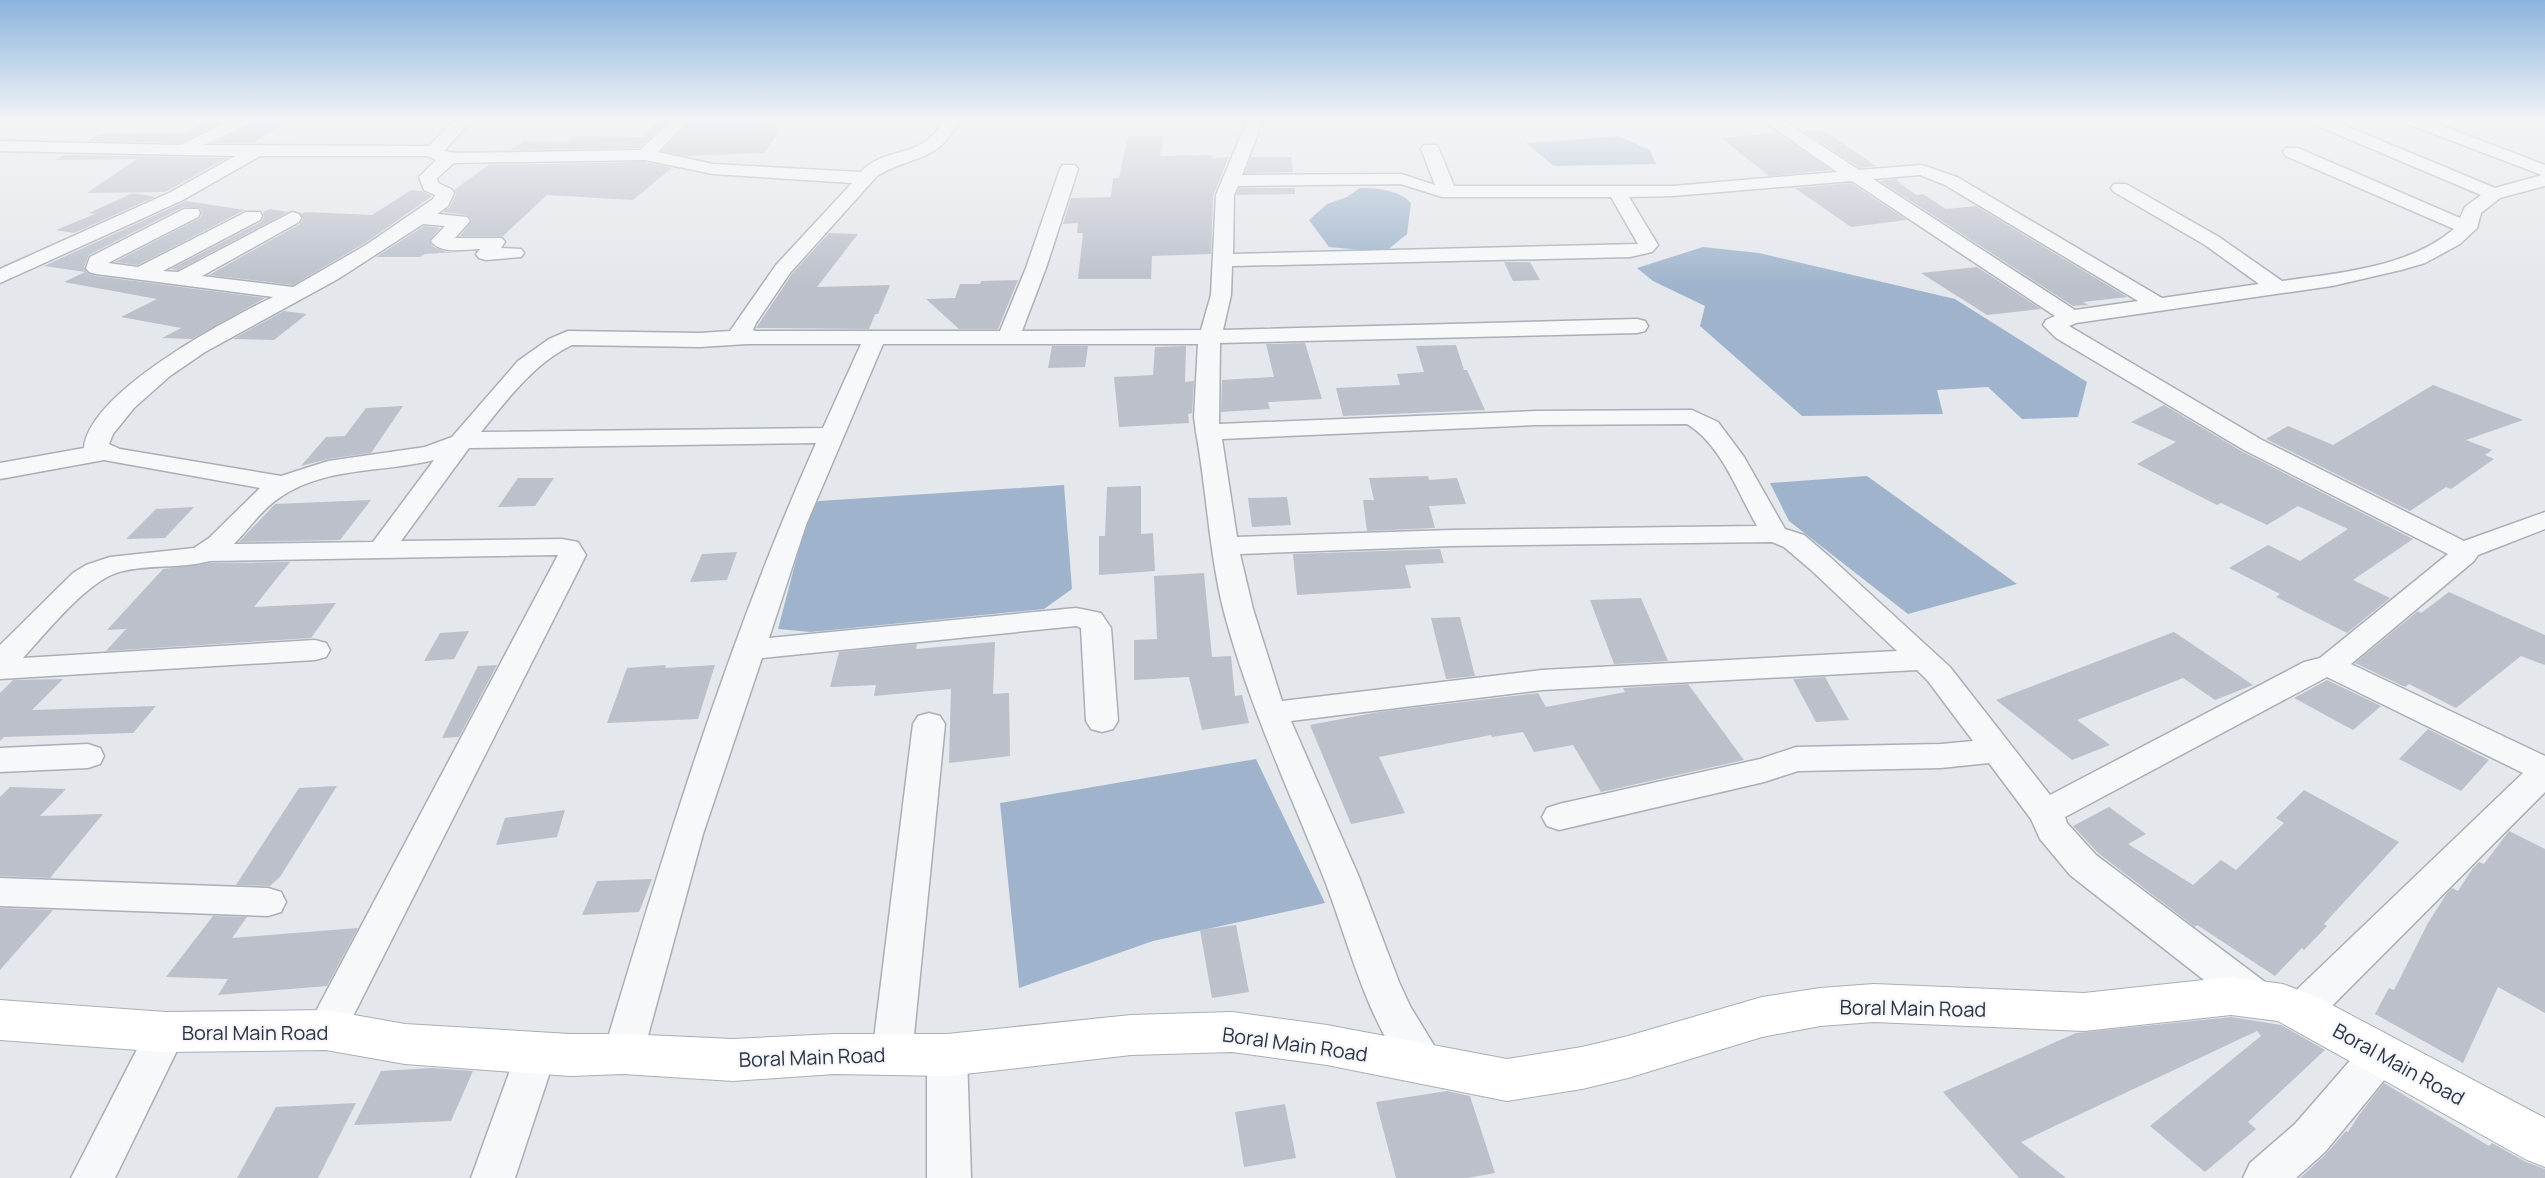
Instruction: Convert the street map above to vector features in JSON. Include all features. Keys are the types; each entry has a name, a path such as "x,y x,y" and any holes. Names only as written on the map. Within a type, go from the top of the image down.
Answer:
{"main road":[{"name":"Boral Main Road","path":"0,1020 166,1032 326,1030 405,1044 570,1055 622,1054 733,1060 835,1054 947,1055 1131,1035 1232,1032 1327,1045 1491,1078 1525,1079 1628,1057 1762,1017 1831,1006 1874,1003 2084,1012 2231,996 2255,997 2283,1003 2301,1011 2545,1144"}],"street":[{"path":"0,277 177,196 213,176"},
{"path":"104,453 96,447 97,439 125,404 147,384 210,338 298,294 362,256 444,198 446,195 442,191 430,186 428,182 431,176"},
{"path":"831,176 865,178"},
{"path":"747,337 741,332 772,283 868,176"},
{"path":"1009,337 1036,268 1067,176"},
{"path":"1231,176 1223,204 1224,260 1220,306 1210,337 1206,387 1208,432 1225,546 1238,609 1271,713 1337,868 1380,982 1395,1016 1426,1065"},
{"path":"1441,176 1447,192"},
{"path":"1229,180 1401,179 1414,181 1430,191 1617,192 1754,185 1843,176"},
{"path":"1855,176 2072,317"},
{"path":"1942,176 2158,303"},
{"path":"2347,176 2467,228"},
{"path":"2451,176 2494,194"},
{"path":"2545,180 2494,194 2472,211 2467,228 2447,243 2418,259 2370,273 2072,317 2055,323 2054,326 2253,445 2463,552 2545,520"},
{"path":"2120,188 2212,241 2278,288"},
{"path":"1224,260 1630,251 1645,248 1648,245 1646,239 1617,192"},
{"path":"190,213 97,261 96,268 298,294"},
{"path":"141,274 253,216"},
{"path":"181,279 292,218"},
{"path":"417,218 460,221 441,241 449,243 495,242 486,254 514,253"},
{"path":"381,550 460,441 521,370 551,345 568,338 700,340 747,337 1210,337 1637,326"},
{"path":"622,1054 686,834 793,525 875,338"},
{"path":"1208,432 1536,418 1692,417 1709,427 1731,457 1774,534"},
{"path":"205,553 260,500 284,484 335,467 429,453 460,441 832,435"},
{"path":"0,471 104,453 284,484"},
{"path":"1225,546 1451,537 1774,534 1794,542 1821,564 1924,660 1957,696 2047,815 2052,830 2083,865 2255,997"},
{"path":"0,663 83,579 94,571 122,563 205,553 568,548 572,555 326,1030"},
{"path":"2047,815 2051,808 2294,680 2315,669 2329,667 2412,600 2464,555 2463,552"},
{"path":"751,649 1076,617 1091,620 1096,628 1102,721"},
{"path":"0,669 315,650"},
{"path":"1271,713 1542,680 1924,660"},
{"path":"2301,1011 2545,771 2329,667"},
{"path":"892,1055 929,724"},
{"path":"1559,817 1764,770 1796,759 1941,756 1999,750"},
{"path":"0,760 87,756"},
{"path":"0,892 268,902"},
{"path":"93,1178 166,1032"},
{"path":"492,1178 537,1051"},
{"path":"2265,1178 2310,1138 2381,1054"},
{"path":"947,1055 949,1178"}],"water":[{"path":"1360,188 1380,189 1394,193 1411,203 1407,234 1385,252 1329,247 1309,220 1327,204 1347,197"},
{"path":"1703,247 1759,253 1955,299 2087,382 2078,417 2022,419 1988,387 1937,390 1943,414 1802,416 1700,326 1705,306 1653,281 1637,268"},
{"path":"1867,476 2017,584 1908,614 1789,521 1770,483"},
{"path":"1064,485 1072,589 1044,609 811,632 778,629 810,507 819,501"},
{"path":"1256,759 1325,903 1153,941 1019,988 1000,803"}],"building":[{"path":"112,176 194,176 165,192 87,193"},
{"path":"474,176 662,176 633,200 547,195 503,236 460,236 472,220 467,215 443,212 450,207 456,194 454,190"},
{"path":"1119,176 1221,176 1213,196 1211,254 1152,256 1151,279 1078,279 1083,233 1077,233 1078,223 1063,224 1071,198 1111,197 1113,178 1119,178"},
{"path":"1895,179 1916,195 1923,194 1946,209 1976,206 2127,297 2083,302 2088,305 2073,306 1880,181"},
{"path":"1851,183 1907,220 1851,227 1795,188"},
{"path":"1239,188 1295,188 1295,194 1236,195"},
{"path":"411,190 422,191 432,196 365,243 293,285 209,275 300,224 303,219 301,214 306,212 372,215"},
{"path":"133,193 155,197 74,233 56,230 95,214 89,213"},
{"path":"186,201 245,210 138,265 115,262 200,218 202,214 200,208 183,207 89,255 84,267 87,273 96,276 265,298 192,339 162,338 181,328 121,317 157,299 64,282 85,272 44,266"},
{"path":"270,209 288,212 178,270 171,269 261,222 264,217 263,212"},
{"path":"424,226 440,228 429,241 434,247 446,252 457,252 425,254 420,257 376,257"},
{"path":"829,233 858,234 817,287 890,285 869,329 756,328 792,274"},
{"path":"1504,262 1530,262 1540,280 1513,281"},
{"path":"1977,267 2041,309 1987,315 1921,273"},
{"path":"1018,280 998,329 959,329 926,299 955,298 960,284"},
{"path":"284,311 307,314 274,340 233,339"},
{"path":"1305,343 1322,399 1268,402 1270,409 1221,412 1222,380 1274,377 1266,344"},
{"path":"1456,345 1464,370 1467,370 1485,410 1343,416 1336,388 1400,385 1397,374 1424,372 1416,346"},
{"path":"1052,346 1088,346 1085,367 1048,368"},
{"path":"1186,346 1185,382 1194,381 1192,413 1188,414 1189,423 1119,427 1114,377 1153,375 1155,347"},
{"path":"2433,385 2523,420 2466,440 2492,450 2485,455 2494,459 2451,489 2446,487 2410,511 2266,439 2288,426 2333,445"},
{"path":"2164,405 2243,452 2413,539 2353,580 2390,598 2347,633 2276,597 2280,594 2229,568 2268,545 2300,561 2348,529 2298,506 2267,525 2221,503 2217,505 2137,464 2176,442 2131,422"},
{"path":"403,406 371,453 328,459 301,466 326,437 345,436 366,408"},
{"path":"1428,476 1429,480 1457,478 1466,504 1429,506 1435,528 1367,531 1363,500 1374,500 1369,478"},
{"path":"518,478 554,478 535,506 498,507"},
{"path":"1141,486 1141,534 1153,533 1155,571 1099,575 1099,536 1105,536 1107,487"},
{"path":"1287,497 1291,525 1252,527 1248,498"},
{"path":"371,500 340,540 239,542 275,504"},
{"path":"194,507 165,538 126,539 156,509"},
{"path":"1440,549 1444,563 1405,565 1411,588 1297,595 1293,554"},
{"path":"737,552 727,580 690,582 702,554"},
{"path":"290,562 254,607 336,603 311,638 106,651 126,629 107,630 163,569 210,563"},
{"path":"1204,573 1212,657 1231,656 1235,696 1242,695 1249,723 1202,730 1189,677 1134,680 1134,640 1157,639 1154,576"},
{"path":"2449,592 2545,635 2545,665 2521,656 2456,708 2409,684 2405,687 2355,663 2418,611 2421,613"},
{"path":"1641,598 1668,661 1614,664 1590,600"},
{"path":"1460,617 1475,676 1446,679 1431,618"},
{"path":"469,631 454,659 424,661 440,633"},
{"path":"2174,632 2253,685 2215,700 2183,678 2077,720 2110,745 2072,760 1996,700"},
{"path":"995,642 993,694 1009,693 1010,756 949,763 951,689 874,696 876,685 830,687 839,652 917,644 916,649"},
{"path":"497,665 459,737 442,738 478,666"},
{"path":"666,665 665,668 715,665 698,719 607,723 627,668"},
{"path":"1825,677 1849,720 1816,722 1793,679"},
{"path":"63,679 32,710 156,706 133,733 4,737 0,741 0,693 13,680"},
{"path":"2327,680 2381,706 2353,730 2294,698"},
{"path":"1688,684 1744,760 1601,792 1573,745 1534,752 1523,732 1492,737 1491,735 1379,757 1405,813 1351,824 1310,725 1378,712 1538,693 1546,707 1625,692 1623,688"},
{"path":"2428,729 2489,760 2461,791 2399,759"},
{"path":"337,786 280,877 270,886 236,885 299,788"},
{"path":"10,787 66,789 40,816 103,814 50,878 0,876 0,797"},
{"path":"2304,790 2399,842 2324,924 2327,926 2275,976 2197,925 2195,927 2098,853 2073,826 2109,807 2146,834 2128,844 2193,885 2221,860 2236,870 2284,823 2276,818"},
{"path":"565,810 557,837 496,845 505,818"},
{"path":"2509,831 2545,849 2545,1013 2498,987 2463,1063 2375,1014 2389,988 2394,990 2428,923 2447,893 2452,888 2458,891 2473,868 2479,862 2484,864"},
{"path":"652,879 639,912 582,915 597,881"},
{"path":"0,908 53,910 0,970"},
{"path":"213,916 247,917 232,938 358,928 327,986 218,995 228,979 166,977"},
{"path":"1236,925 1249,992 1212,998 1200,930"},
{"path":"2231,1017 2281,1025 2325,1050 2248,1122 2256,1129 2205,1172 2150,1126 2261,1036 2257,1031 2021,1142 2066,1178 2019,1178 1943,1092 2076,1033"},
{"path":"431,1068 473,1071 451,1121 354,1125 381,1071"},
{"path":"2384,1083 2489,1146 2492,1143 2526,1162 2545,1169 2545,1178 2300,1178 2346,1131 2348,1132"},
{"path":"1447,1091 1470,1096 1495,1173 1467,1178 1396,1178 1376,1102"},
{"path":"356,1103 318,1178 237,1178 276,1107"},
{"path":"1285,1104 1296,1158 1244,1167 1235,1112"}]}
